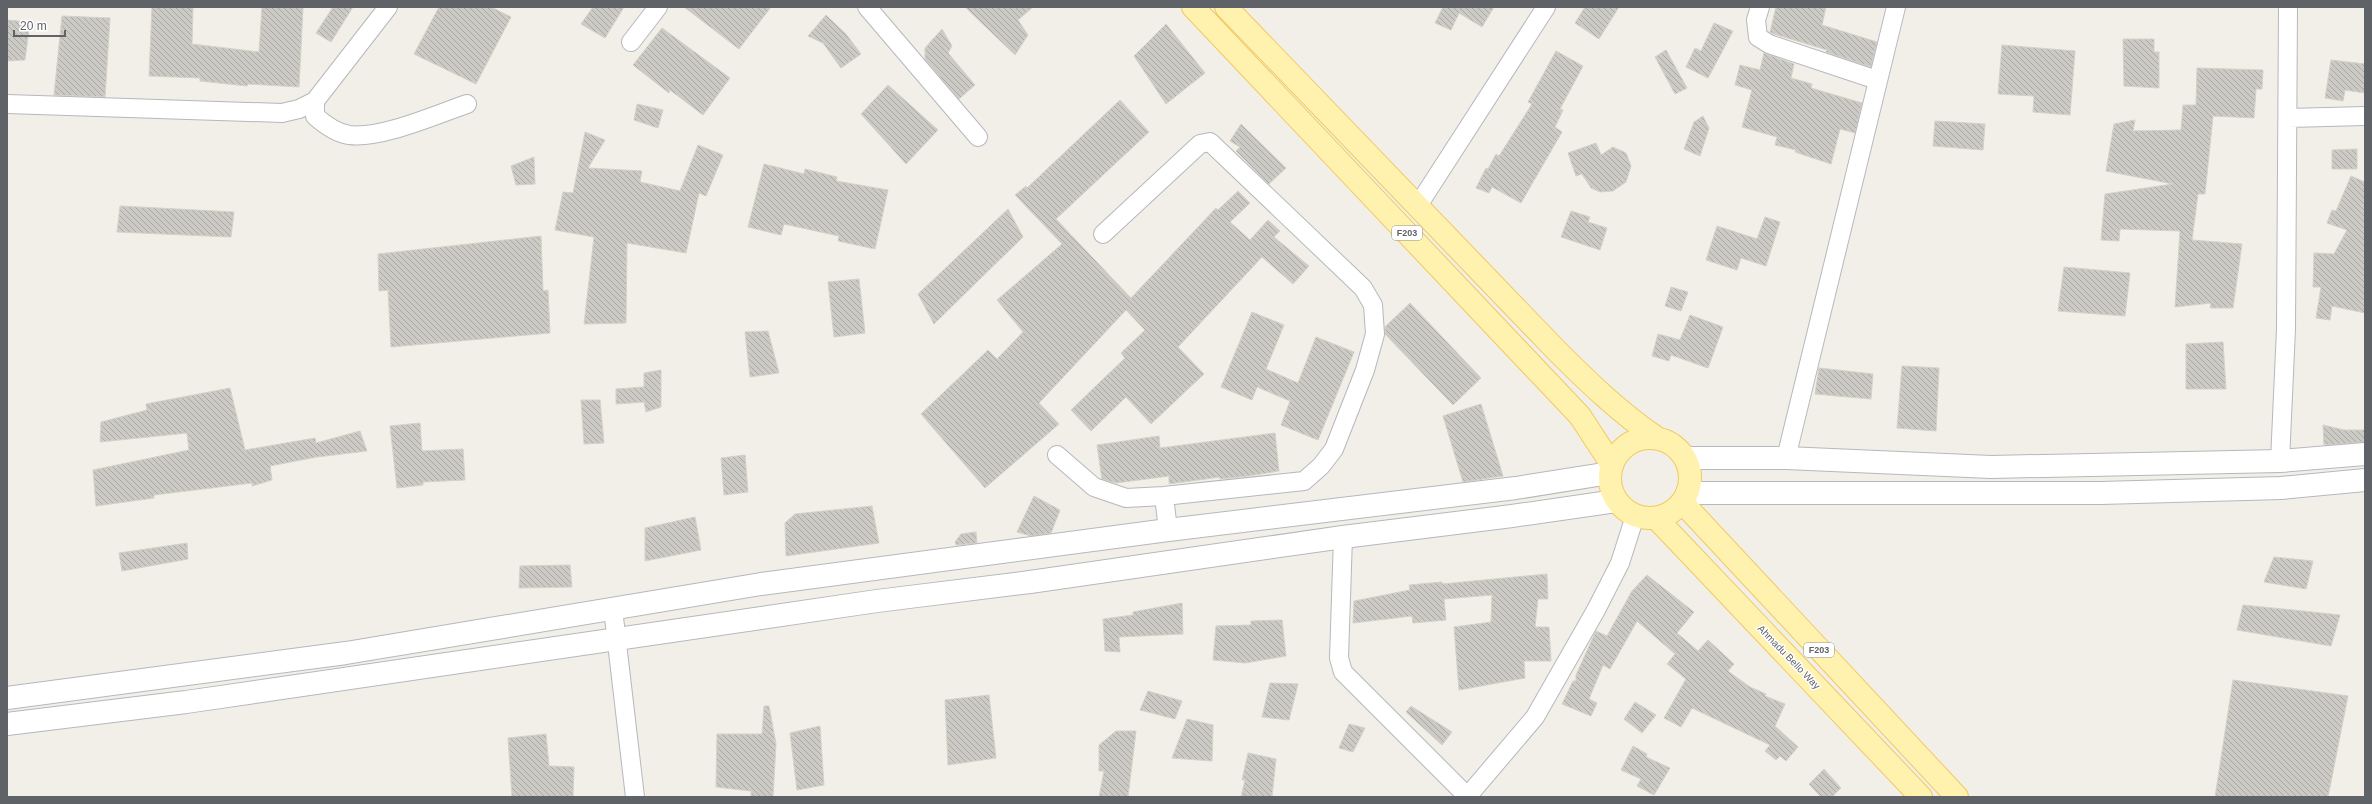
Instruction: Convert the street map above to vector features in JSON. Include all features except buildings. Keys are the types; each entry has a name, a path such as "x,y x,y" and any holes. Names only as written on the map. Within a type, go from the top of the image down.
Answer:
{"main road":[{"name":"F203","path":"1193,7 1580,416 1611,469"},
{"name":"F203","path":"1226,7 1417,207 1592,386 1632,421 1658,438"},
{"path":"1658,438 1668,442 1678,449 1685,458 1689,469 1690,481 1684,497 1675,510 1646,517 1625,510 1616,501 1611,488 1611,469 1617,455 1634,440 1658,438"},
{"name":"F203","path":"1684,497 1957,797"},
{"name":"Ahmadu Bello Way","path":"1646,517 1921,797"}],"street":[{"path":"7,104 282,113 299,109 315,101 388,7"},
{"path":"631,42 658,7"},
{"path":"867,7 978,137"},
{"path":"1417,207 1546,7"},
{"path":"1760,7 1756,20 1758,37 1769,44 1877,80"},
{"path":"1786,458 1896,7"},
{"path":"2280,461 2286,329 2288,7"},
{"path":"315,101 315,116 326,126 348,135 372,135 467,104"},
{"path":"2288,118 2365,116"},
{"path":"1057,456 1094,487 1126,498 1164,496 1304,481 1321,466 1334,449 1365,370 1375,334 1373,305 1363,288 1210,142 1200,144 1103,234"},
{"path":"1685,458 1786,458 1990,466 2033,466 2280,461 2365,454"},
{"path":"2033,466 2035,493"},
{"path":"7,698 346,653 761,584 1168,530 1516,488 1611,469"},
{"path":"1684,497 2035,493 2281,488 2365,480"},
{"path":"1164,496 1171,562"},
{"path":"7,724 186,702 877,601 1030,582 1343,537 1512,516 1616,501"},
{"path":"1343,537 1339,658 1343,672 1468,797 1535,717 1596,610 1646,517"},
{"path":"613,609 635,797"}]}
